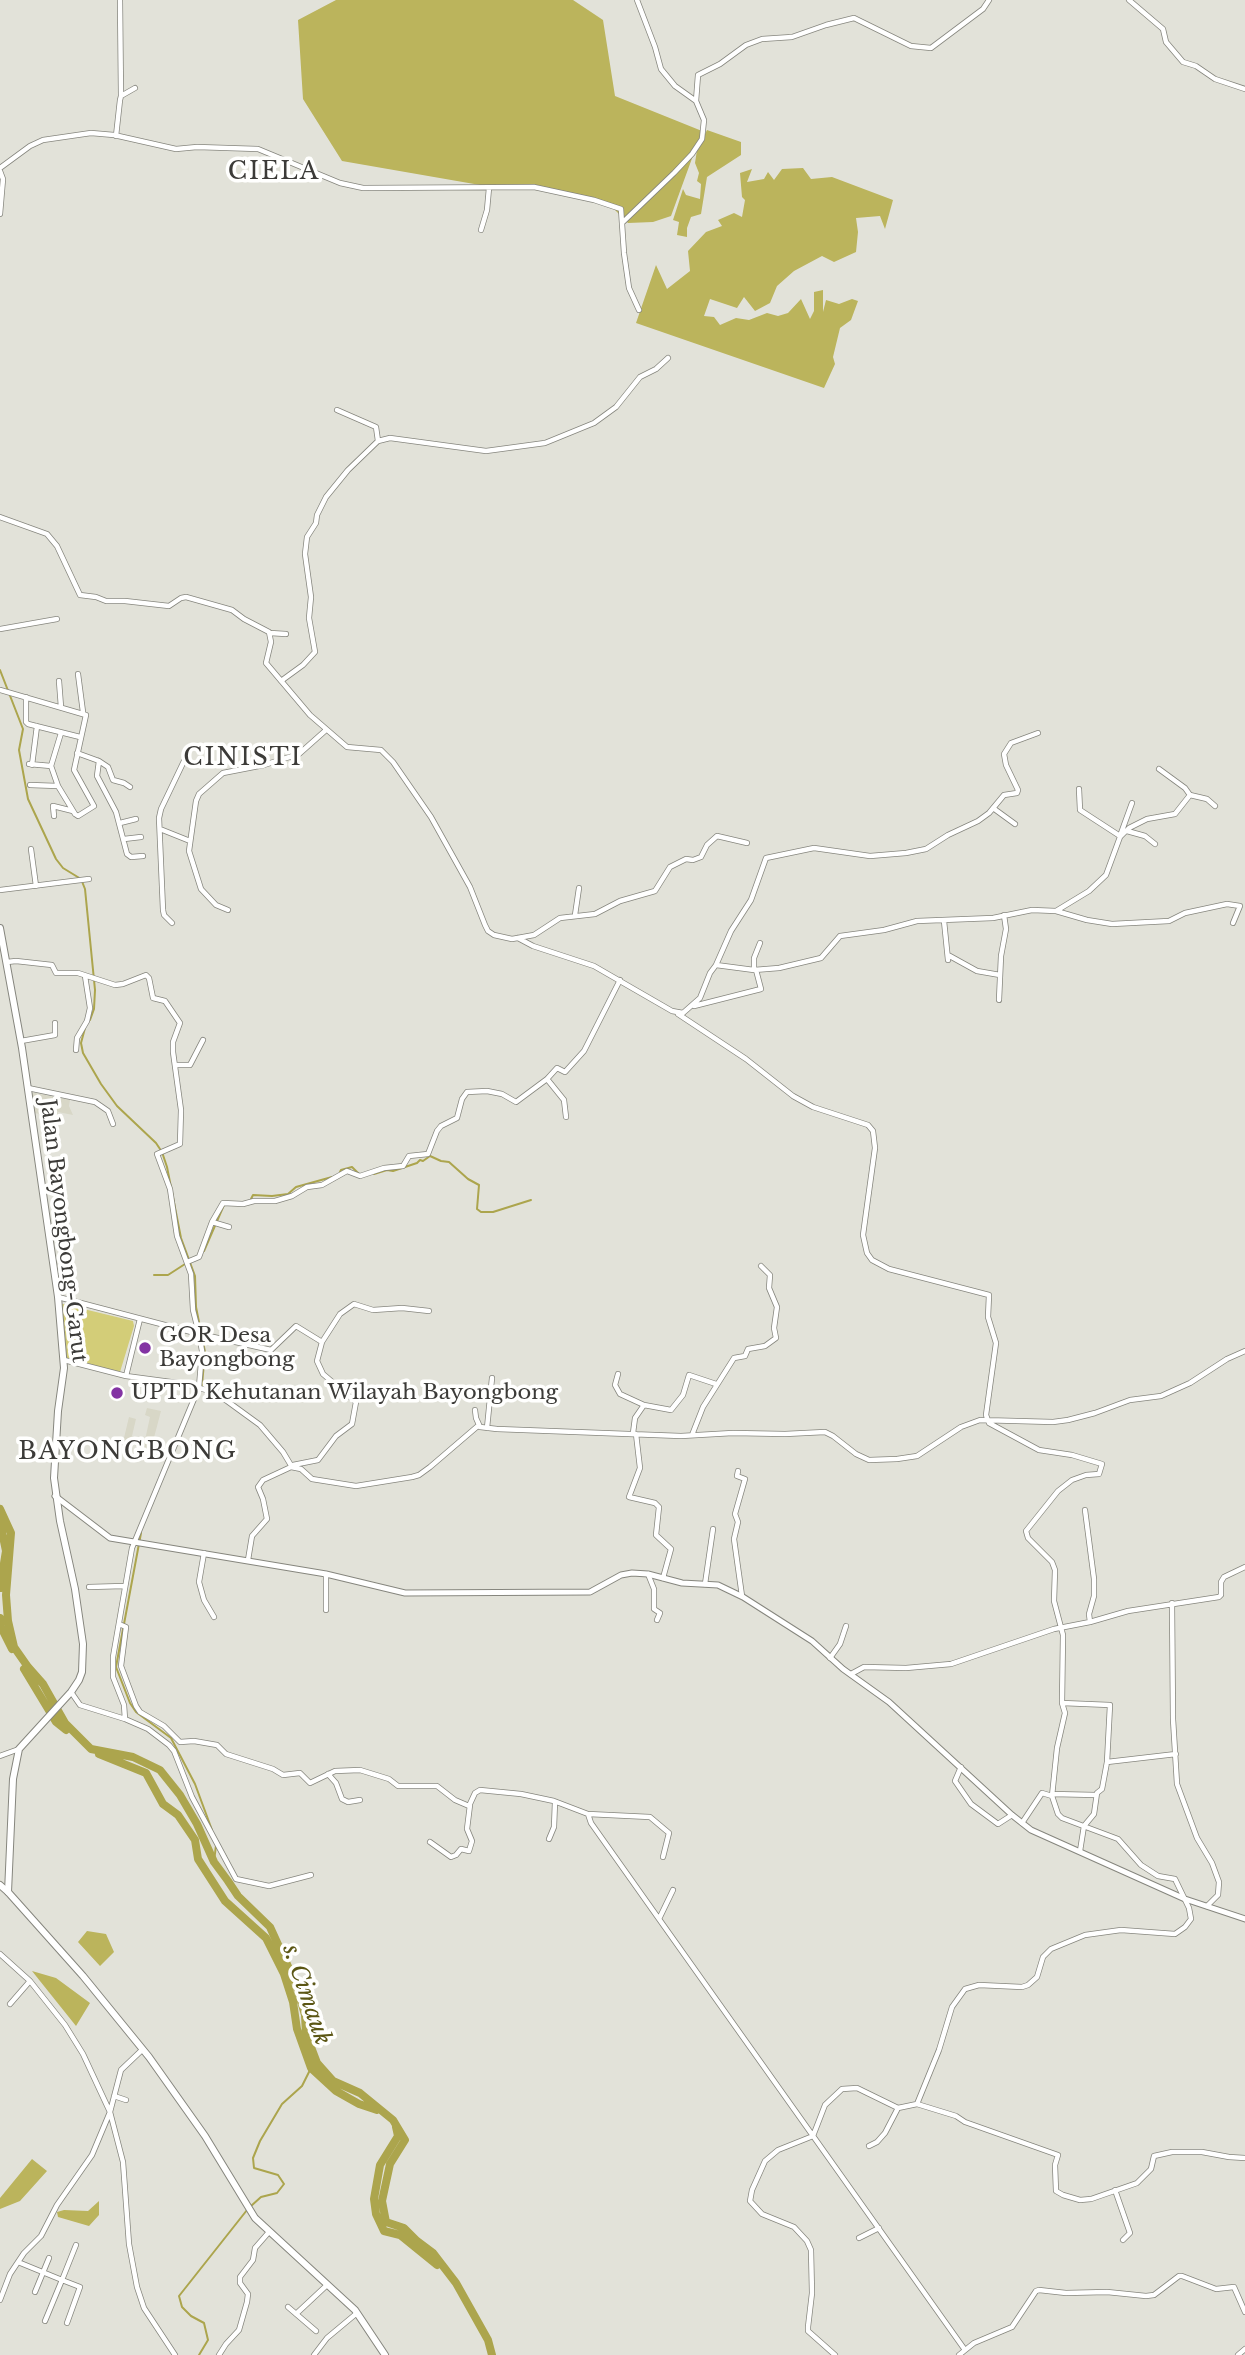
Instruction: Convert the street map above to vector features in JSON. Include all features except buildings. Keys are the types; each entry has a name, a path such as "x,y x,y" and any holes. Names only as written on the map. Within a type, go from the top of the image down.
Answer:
{"main road":[{"name":"Jalan Bayongbong-Garut","path":"0,928 21,1041 58,1297 64,1360 54,1478 55,1496 75,1589 83,1644 82,1672 68,1695 19,1749"},
{"path":"8,1892 13,1779 19,1749"},
{"path":"0,1869 8,1866"},
{"path":"0,1885 83,1976 143,2049 198,2127 255,2218 357,2313 385,2355"}],"street":[{"path":"116,136 121,96 120,0"},
{"path":"637,0 661,69 675,86 696,101"},
{"path":"623,222 674,173 700,143 704,135 704,120 696,101 698,75 755,40 792,37 854,18 911,46 931,48 983,9 989,0"},
{"path":"1129,0 1163,29 1166,42 1183,62 1196,66 1214,79 1245,89"},
{"path":"121,96 135,88"},
{"path":"0,214 3,179 0,169 30,146 43,140 77,134 116,136 176,149 258,149 340,183 363,188 534,187 619,207 623,222 622,239 629,288 639,310"},
{"path":"481,230 487,210 489,188"},
{"path":"281,681 314,656 315,652 309,618 311,597 306,564 307,537 317,523 317,515 326,497 377,441 390,438 486,451 545,443 594,423 616,407 640,377 656,369 668,358"},
{"path":"337,410 377,428 377,441"},
{"path":"0,517 47,534 57,546 80,595 106,601 169,606 186,597 232,610 270,633 286,634"},
{"path":"0,629 57,619"},
{"path":"270,633 271,642 266,663 310,716 352,750 386,752 431,817 452,853 488,931 506,938 517,938 534,934 560,918 595,914 620,901 655,891 670,867 686,859 698,859 717,836 747,843"},
{"path":"61,733 51,766 58,786 78,816 94,806 74,772 86,715 83,712 78,674"},
{"path":"58,681 61,707"},
{"path":"1,691 83,712"},
{"path":"26,697 26,722 80,737"},
{"path":"37,726 30,764 51,766"},
{"path":"228,910 216,905 199,884 189,851 199,794 223,773 264,765 299,754 326,730"},
{"path":"678,1014 693,1006 700,998 731,931 752,897 766,858 814,848 870,856 923,850 978,821 1003,796 1018,792 1004,758 1006,749 1015,741 1038,733"},
{"path":"77,753 99,761 108,767 113,780 130,788"},
{"path":"99,761 97,776 120,823 128,856 143,856"},
{"path":"172,923 163,910 161,809 184,761"},
{"path":"1159,769 1185,788 1190,795 1207,799 1215,806"},
{"path":"30,785 58,786"},
{"path":"1079,789 1080,810 1121,836"},
{"path":"1121,836 1147,819 1175,814 1190,795"},
{"path":"1056,911 1090,891 1107,875 1132,803"},
{"path":"54,816 53,806 73,811"},
{"path":"993,808 1015,824"},
{"path":"120,823 136,818"},
{"path":"160,829 190,841"},
{"path":"1126,831 1144,835 1155,844"},
{"path":"124,839 141,837"},
{"path":"31,849 36,886"},
{"path":"0,891 89,879"},
{"path":"575,915 579,888"},
{"path":"716,965 755,970 779,968 818,959 840,936 884,930 917,921 944,921 1020,911 1056,911 1112,924 1169,921 1185,912 1227,904 1240,906 1233,923"},
{"path":"999,1000 1006,929 1004,915"},
{"path":"944,921 948,958 977,971 1000,975"},
{"path":"517,938 533,946 582,961 620,980 746,1059 793,1096 813,1107 868,1125 873,1131 875,1148 863,1235 864,1247 872,1260 889,1269 989,1295 988,1317 996,1343 987,1419 994,1428 1039,1450 1072,1455 1102,1464 1098,1474 1072,1480 1058,1491 1026,1531 1028,1538 1052,1562 1055,1570 1054,1601 1064,1651 1062,1703 1065,1713 1052,1795 1060,1817 1118,1839 1141,1865 1154,1874 1174,1879 1185,1899 1191,1919 1175,1934 1111,1930 1085,1935 1051,1949 1043,1957 1037,1977 1028,1985 979,1985 965,1989 952,2007 939,2050 917,2104"},
{"path":"693,1006 761,989 754,958 760,943"},
{"path":"7,962 52,965 56,973 78,973 119,985 146,975 153,998 165,1001 180,1023 173,1042 181,1110 180,1144 158,1152 170,1189 177,1236 188,1263 193,1310 202,1335 201,1387 135,1542 124,1586 121,1667 140,1712 166,1728 174,1743 174,1751 192,1797 236,1879 269,1886 311,1875"},
{"path":"76,1049 76,1038 87,1021 90,1008 87,977"},
{"path":"188,1263 199,1256 223,1202 243,1204 254,1200 275,1201 304,1188 322,1185 347,1171 359,1176 384,1168 403,1166 409,1156 428,1154 436,1131 457,1118 463,1096 467,1092 497,1093 516,1102 557,1068 565,1072 584,1051 620,980"},
{"path":"21,1041 55,1035 55,1023"},
{"path":"175,1065 190,1065 203,1040"},
{"path":"547,1079 564,1100 566,1117"},
{"path":"28,1088 95,1102 108,1111 113,1124"},
{"path":"212,1222 229,1227"},
{"path":"692,1435 716,1384 734,1357 745,1356 748,1350 765,1346 777,1337 774,1328 778,1310 769,1288 770,1275 761,1266"},
{"path":"58,1297 202,1335 271,1350 296,1326 322,1342"},
{"path":"247,1560 252,1536 267,1519 258,1484 292,1466 320,1458 336,1436 352,1424 356,1402 323,1374 317,1361 322,1342 340,1314 354,1304 373,1310 402,1308 429,1311"},
{"path":"126,1376 141,1319"},
{"path":"479,1425 486,1428 635,1434 825,1432 869,1460 897,1459 917,1456 961,1427 987,1419 1049,1422 1068,1420 1130,1400 1161,1396 1190,1383 1245,1351"},
{"path":"64,1360 126,1376 201,1387 224,1397 248,1415 275,1442 292,1466 301,1469 309,1478 356,1486 419,1475 479,1425"},
{"path":"618,1374 615,1385 620,1394 644,1405 671,1410 683,1395 689,1375 716,1384"},
{"path":"486,1428 492,1378"},
{"path":"644,1405 635,1418 640,1468 629,1497 655,1503 659,1507 656,1535 671,1549 663,1578"},
{"path":"475,1410 479,1425"},
{"path":"738,1471 737,1476 745,1479 735,1514 738,1522 734,1536 742,1596"},
{"path":"55,1496 106,1536 326,1574 419,1594 590,1592 621,1575 632,1573 648,1574 682,1583 718,1585 742,1596 812,1641 850,1674 889,1702 1021,1824 1185,1899 1245,1919"},
{"path":"1086,1510 1094,1579 1090,1622"},
{"path":"705,1584 713,1529"},
{"path":"204,1553 199,1578 203,1596 214,1618"},
{"path":"850,1674 864,1667 906,1668 951,1664 978,1657 1046,1631 1128,1611 1219,1597 1224,1577 1245,1567"},
{"path":"326,1574 326,1610"},
{"path":"648,1574 654,1589 654,1609 660,1613 657,1620"},
{"path":"89,1587 124,1586"},
{"path":"1172,1604 1173,1718 1177,1784 1197,1838 1219,1881 1218,1895 1207,1906"},
{"path":"121,1625 111,1666 124,1705 125,1719"},
{"path":"830,1658 840,1644 846,1626"},
{"path":"68,1695 80,1705 125,1719 174,1743 194,1741 218,1745 226,1754 273,1769 283,1776 300,1773 310,1783 335,1771 360,1770 389,1779 398,1786 437,1786 455,1800 470,1805"},
{"path":"1062,1703 1111,1705 1107,1762 1101,1789 1096,1795 1094,1814 1084,1826 1080,1851"},
{"path":"0,1756 19,1749"},
{"path":"1107,1762 1175,1754"},
{"path":"961,1766 955,1781 971,1804 998,1824 1012,1815"},
{"path":"328,1774 337,1784 342,1799 350,1802 360,1800"},
{"path":"430,1842 452,1857 461,1849 469,1851 472,1841 467,1832 470,1805 476,1792 480,1790 521,1794 588,1814 653,1819 669,1833 663,1857"},
{"path":"1021,1824 1042,1793 1096,1795"},
{"path":"549,1839 554,1827 555,1802"},
{"path":"588,1814 591,1823 965,2350"},
{"path":"659,1919 673,1890"},
{"path":"0,1954 30,1981 76,2041 110,2112 124,2172 129,2244 137,2287 144,2308 175,2355"},
{"path":"10,2004 30,1981"},
{"path":"0,2300 10,2274 24,2253 41,2236 57,2205 92,2155 110,2112 121,2070 143,2049"},
{"path":"835,2355 808,2331 812,2293 811,2250 807,2241 794,2227 758,2210 749,2197 760,2168 768,2157 785,2146 813,2136 825,2105 842,2089 857,2088 898,2108 917,2104 1058,2155 1055,2165 1056,2191 1063,2196 1083,2200 1142,2179 1151,2169 1153,2157 1167,2152 1202,2152 1245,2158"},
{"path":"114,2095 126,2100"},
{"path":"869,2146 885,2133 898,2108"},
{"path":"1115,2190 1130,2232 1123,2240"},
{"path":"859,2238 879,2228"},
{"path":"219,2355 239,2330 247,2302 248,2294 240,2283 240,2277 253,2260 255,2248 269,2232"},
{"path":"46,2321 76,2245"},
{"path":"35,2292 49,2258"},
{"path":"18,2262 80,2287 67,2323"},
{"path":"959,2355 982,2339 1012,2328 1039,2290 1146,2296 1154,2295 1176,2278 1182,2277 1216,2289 1234,2287 1245,2312"},
{"path":"296,2314 327,2286"},
{"path":"288,2307 316,2331"},
{"path":"314,2355 327,2338 357,2313"},
{"path":"1238,2355 1245,2350"}],"shaded area":[{"path":"336,0 573,0 603,20 615,96 702,131 671,216 653,222 628,223 609,204 526,186 480,185 342,161 303,99 298,20"},
{"path":"707,130 741,142 741,155 707,177 701,214 691,217 687,237 677,235 679,222 673,220 683,189 686,195 700,199 701,184 697,181 699,173 695,163 697,150"},
{"path":"803,168 811,179 832,177 893,200 885,229 880,216 856,218 856,252 834,262 822,256 794,271 777,286 770,303 755,311 744,297 737,308 710,299 704,316 714,317 720,325 736,318 749,320 767,313 778,316 788,313 801,299 810,319 814,311 814,292 823,290 823,312 826,300 839,304 852,299 858,301 851,320 840,328 833,357 835,364 824,388 636,323 656,265 667,289 690,271 688,251 706,232 722,226 718,220 734,213 742,217 745,200 742,197 740,173 752,169 747,182 764,179 768,172 774,180 782,169"},
{"path":"30,1092 70,1100 69,1106 73,1115 58,1112 58,1116 33,1113"},
{"path":"59,1303 133,1321 134,1326 120,1372 63,1361"},
{"path":"147,1408 161,1411 151,1449 123,1442 129,1417 136,1419 132,1436 145,1440 150,1417 145,1415"},
{"path":"87,1931 106,1934 114,1952 100,1966 78,1942"},
{"path":"32,1971 56,1978 90,2003 76,2026"},
{"path":"32,2159 47,2171 20,2201 0,2209 0,2198"},
{"path":"99,2201 99,2215 89,2226 58,2217 57,2212 64,2210 88,2211"}],"waterway":[{"path":"0,670 23,729 19,750 28,799 56,859 63,868 81,879 85,889 95,990 94,1009 90,1020"},
{"path":"85,1028 81,1043 83,1053 101,1084 117,1106 156,1143 167,1167 181,1238 195,1276 196,1307 205,1352 202,1385"},
{"path":"374,1174 393,1171 430,1156 449,1162 479,1185 477,1209 481,1212 493,1212 531,1200"},
{"path":"340,1172 352,1167 358,1173"},
{"path":"251,1199 253,1195 288,1194 296,1187 332,1177"},
{"path":"204,1251 224,1205"},
{"path":"154,1275 168,1275 185,1264"},
{"path":"0,1509 11,1533 6,1595 14,1647 43,1684 65,1723 91,1749 133,1757 160,1770 180,1795 214,1862 238,1896 270,1927 296,1984 305,2015 306,2034 317,2063 333,2081 360,2093 393,2120 405,2140 390,2164 382,2201 386,2222 404,2228 433,2253 456,2283 488,2340 492,2355"},
{"name":"s. Cimauk","path":"0,1522 6,1551 0,1588"},
{"path":"124,1624 141,1533"},
{"name":"s. Cimauk","path":"0,1618 1,1627 12,1649"},
{"path":"123,1629 116,1667 130,1703 136,1712 171,1738 195,1784 212,1830"},
{"name":"s. Cimauk","path":"24,1669 56,1722 66,1730"},
{"name":"s. Cimauk","path":"99,1754 146,1773 163,1804 178,1815 195,1840 198,1859 225,1901 266,1938 284,1974 293,2002 297,2029 311,2068 336,2091 359,2104 377,2110"},
{"path":"214,1862 216,1845"},
{"path":"251,2206 261,2197 277,2193 284,2184 278,2175 254,2168 253,2158 282,2104 302,2086 311,2068"},
{"name":"s. Cimauk","path":"396,2127 398,2136 380,2165 374,2199 376,2214 384,2231 400,2235 437,2265"},
{"path":"199,2355 208,2340 204,2323 182,2307 179,2296 247,2210"}],"place":[{"name":"GOR Desa Bayongbong","path":"145,1348"},
{"name":"UPTD Kehutanan Wilayah Bayongbong","path":"117,1393"}],"district":[{"name":"CIELA","path":"274,172"},
{"name":"CINISTI","path":"243,758"},
{"name":"BAYONGBONG","path":"128,1452"}]}
